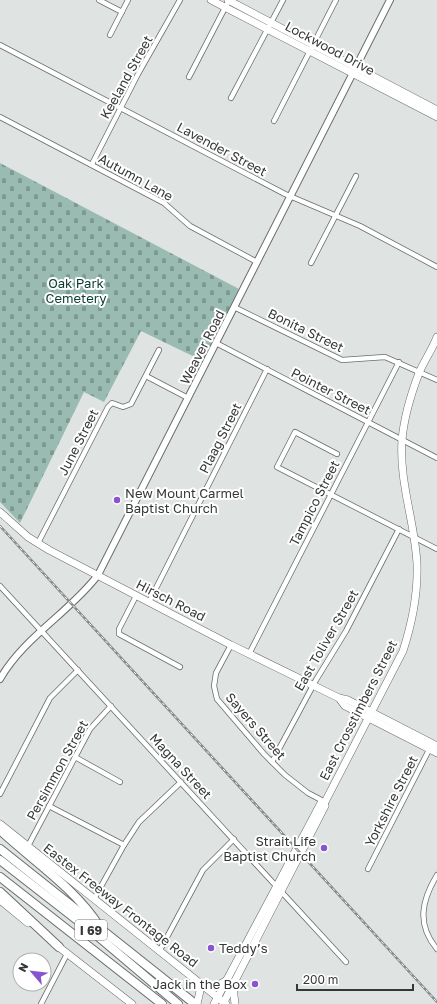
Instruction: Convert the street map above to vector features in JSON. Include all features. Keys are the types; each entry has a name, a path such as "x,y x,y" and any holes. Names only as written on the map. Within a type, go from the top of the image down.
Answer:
{"highway":[{"path":"0,830 45,869 91,913 102,932"},
{"name":"I 69","path":"0,849 102,932 196,1004"},
{"name":"I 69","path":"0,860 94,933 178,1004"},
{"name":"I 69","path":"0,877 162,1004"},
{"path":"0,892 59,947"}],"main road":[{"name":"Lockwood Drive","path":"211,0 270,25"},
{"name":"Lockwood Drive","path":"229,0 270,25 400,95 437,117"},
{"name":"Lockwood Drive","path":"400,95 437,110"},
{"name":"East Crosstimbers Street","path":"224,1004 321,804 325,802 404,651 416,599 417,564 402,467 402,440 408,405 420,372 437,337"},
{"name":"East Crosstimbers Street","path":"432,348 437,342"},
{"name":"Hirsch Road","path":"0,512 28,537 38,543 231,645 339,698 345,706 371,715 433,746 437,753"},
{"name":"Eastex Freeway Frontage Road","path":"0,824 193,977 205,987 216,1001 224,1004"},
{"name":"East Crosstimbers Street","path":"216,1001 280,889"},
{"path":"0,900 132,1004"},
{"path":"193,977 200,991 196,1004"},
{"path":"205,987 217,986 227,980"},
{"path":"233,987 235,1004"}],"street":[{"path":"99,0 122,12"},
{"path":"110,35 128,0"},
{"name":"Keeland Street","path":"92,164 180,0"},
{"path":"189,77 229,0"},
{"path":"231,98 283,0"},
{"path":"274,121 336,0"},
{"name":"Weaver Road","path":"0,679 14,657 84,592 98,575 390,0"},
{"name":"Lavender Street","path":"0,45 290,196 360,226 437,267"},
{"name":"Autumn Lane","path":"0,117 164,203 190,226 257,262"},
{"path":"311,263 356,176"},
{"name":"Bonita Street","path":"234,307 342,360 381,357 398,362 437,380"},
{"name":"Pointer Street","path":"216,344 437,458"},
{"name":"June Street","path":"38,543 108,407 112,403 123,407 128,406 146,376 159,350"},
{"name":"Tampico Street","path":"249,654 398,362"},
{"name":"Plaag Street","path":"149,602 267,369"},
{"path":"146,376 188,398"},
{"path":"337,454 295,432 277,467 437,549"},
{"name":"East Toliver Street","path":"272,762 313,685 346,631 399,529"},
{"name":"Magna Street","path":"0,586 346,962"},
{"path":"136,596 119,629 119,634 180,667"},
{"name":"Sayers Street","path":"231,645 216,672 215,693 221,706 272,762 294,783 325,802"},
{"path":"0,794 50,698 78,670"},
{"name":"Persimmon Street","path":"28,846 90,729 111,706"},
{"name":"Yorkshire Street","path":"368,870 433,746"},
{"path":"75,757 120,782"},
{"path":"94,899 124,845 139,822 181,782"},
{"path":"49,806 124,845"},
{"path":"160,950 203,870 234,839"},
{"path":"437,875 424,900 423,915 425,928 437,949"},
{"path":"41,1004 67,954"}],"green space":[{"name":"Oak Park Cemetery","path":"0,163 239,289 203,361 141,331 104,402 84,392 20,523 0,502"}],"railway":[{"path":"0,526 437,1002"}],"place":[{"name":"New Mount Carmel Baptist Church","path":"117,500"},
{"name":"Strait Life Baptist Church","path":"324,848"},
{"name":"Teddy’s","path":"211,948"},
{"name":"Jack in the Box","path":"255,984"}]}
